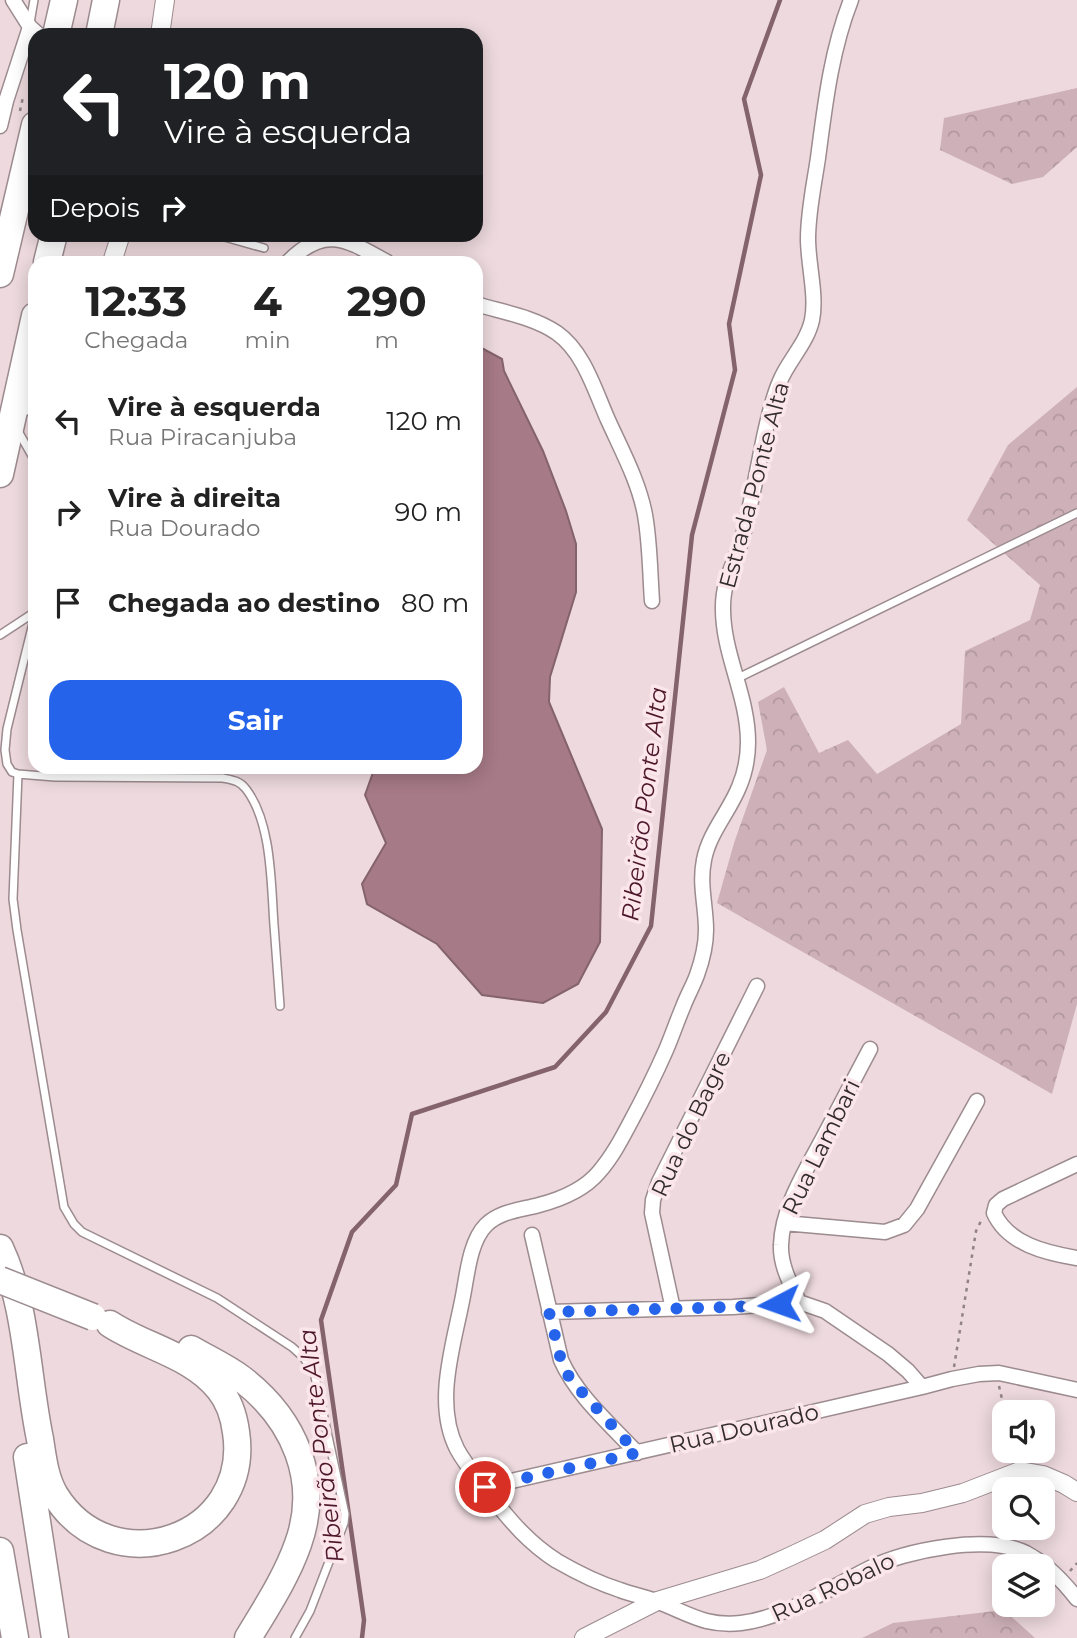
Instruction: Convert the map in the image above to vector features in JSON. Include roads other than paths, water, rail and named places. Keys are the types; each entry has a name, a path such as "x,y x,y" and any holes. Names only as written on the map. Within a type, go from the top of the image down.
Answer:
{"highway":[{"path":"58,28 64,0"},
{"path":"100,28 106,0"},
{"path":"0,274 28,155"},
{"path":"0,474 20,413 28,361"},
{"path":"0,1248 10,1268 27,1348 45,1468 48,1481 56,1495 68,1512 94,1532 128,1544 166,1541 194,1528 220,1503 229,1490 237,1461 238,1444 232,1411 219,1389 201,1371 162,1349 102,1321 0,1280"},
{"path":"0,1291 55,1638"},
{"path":"102,1321 159,1334 227,1368 271,1407 284,1423 297,1448 305,1479 304,1522 285,1574 247,1638"},
{"path":"0,1551 13,1630"},
{"path":"0,1586 13,1630"}],"street":[{"path":"13,0 32,28"},
{"path":"161,28 165,0"},
{"name":"Estrada Ponte Alta","path":"474,1244 482,1229 491,1220 504,1213 569,1195 589,1182 603,1167 646,1093 665,1053 703,955 706,935 701,884 703,863 708,845 738,789 746,765 748,745 747,723 730,659 722,607 725,583 741,542 770,413 781,377 812,322 808,238 810,214 835,50 851,0"},
{"path":"0,126 6,81 28,42"},
{"path":"295,256 317,242"},
{"path":"350,242 376,256"},
{"path":"483,306 540,323 558,334 580,359 639,491 649,546 652,601"},
{"name":"Rua do Bagre","path":"673,1308 654,1227 653,1200 659,1182 757,986"},
{"name":"Rua Lambari","path":"799,1302 783,1261 781,1247 784,1223 805,1172 870,1049"},
{"path":"784,1223 885,1231 904,1225 917,1209 977,1101"},
{"path":"1077,1164 1003,1199 996,1205 996,1218 1006,1232 1021,1242 1077,1258"},
{"path":"532,1235 561,1360 570,1379 637,1453"},
{"name":"Rua Robalo","path":"474,1244 447,1385 446,1413 450,1432 458,1452 505,1515 525,1537 552,1558 621,1591 657,1601 700,1621 715,1624 761,1620 876,1565 906,1554 957,1546 994,1545 1020,1549 1040,1561 1062,1580 1077,1599"},
{"path":"549,1312 760,1306 799,1302 825,1311 888,1354 922,1387"},
{"name":"Rua Dourado","path":"485,1487 979,1374 999,1373 1077,1390"},
{"path":"584,1638 657,1601 760,1570 824,1540 865,1514 963,1493 1020,1471 1043,1475 1077,1492"}],"lane":[{"path":"34,0 34,28"},
{"path":"243,242 264,248"},
{"path":"20,413 28,439"},
{"path":"736,679 1077,513"},
{"path":"0,635 28,617"},
{"path":"28,642 7,729 6,764 12,772 55,777 223,778 237,780 245,787 261,817 268,860 280,1006"},
{"path":"18,774 13,899 64,1207 82,1232 217,1298 292,1347 314,1372 345,1514 344,1523 310,1611 295,1638"}],"waterway":[{"name":"Ribeirão Ponte Alta","path":"362,1638 364,1620 321,1320 352,1232 396,1185 412,1114 555,1067 606,1012 651,926 692,535 735,370 729,324 761,175 744,99 780,0"}]}
